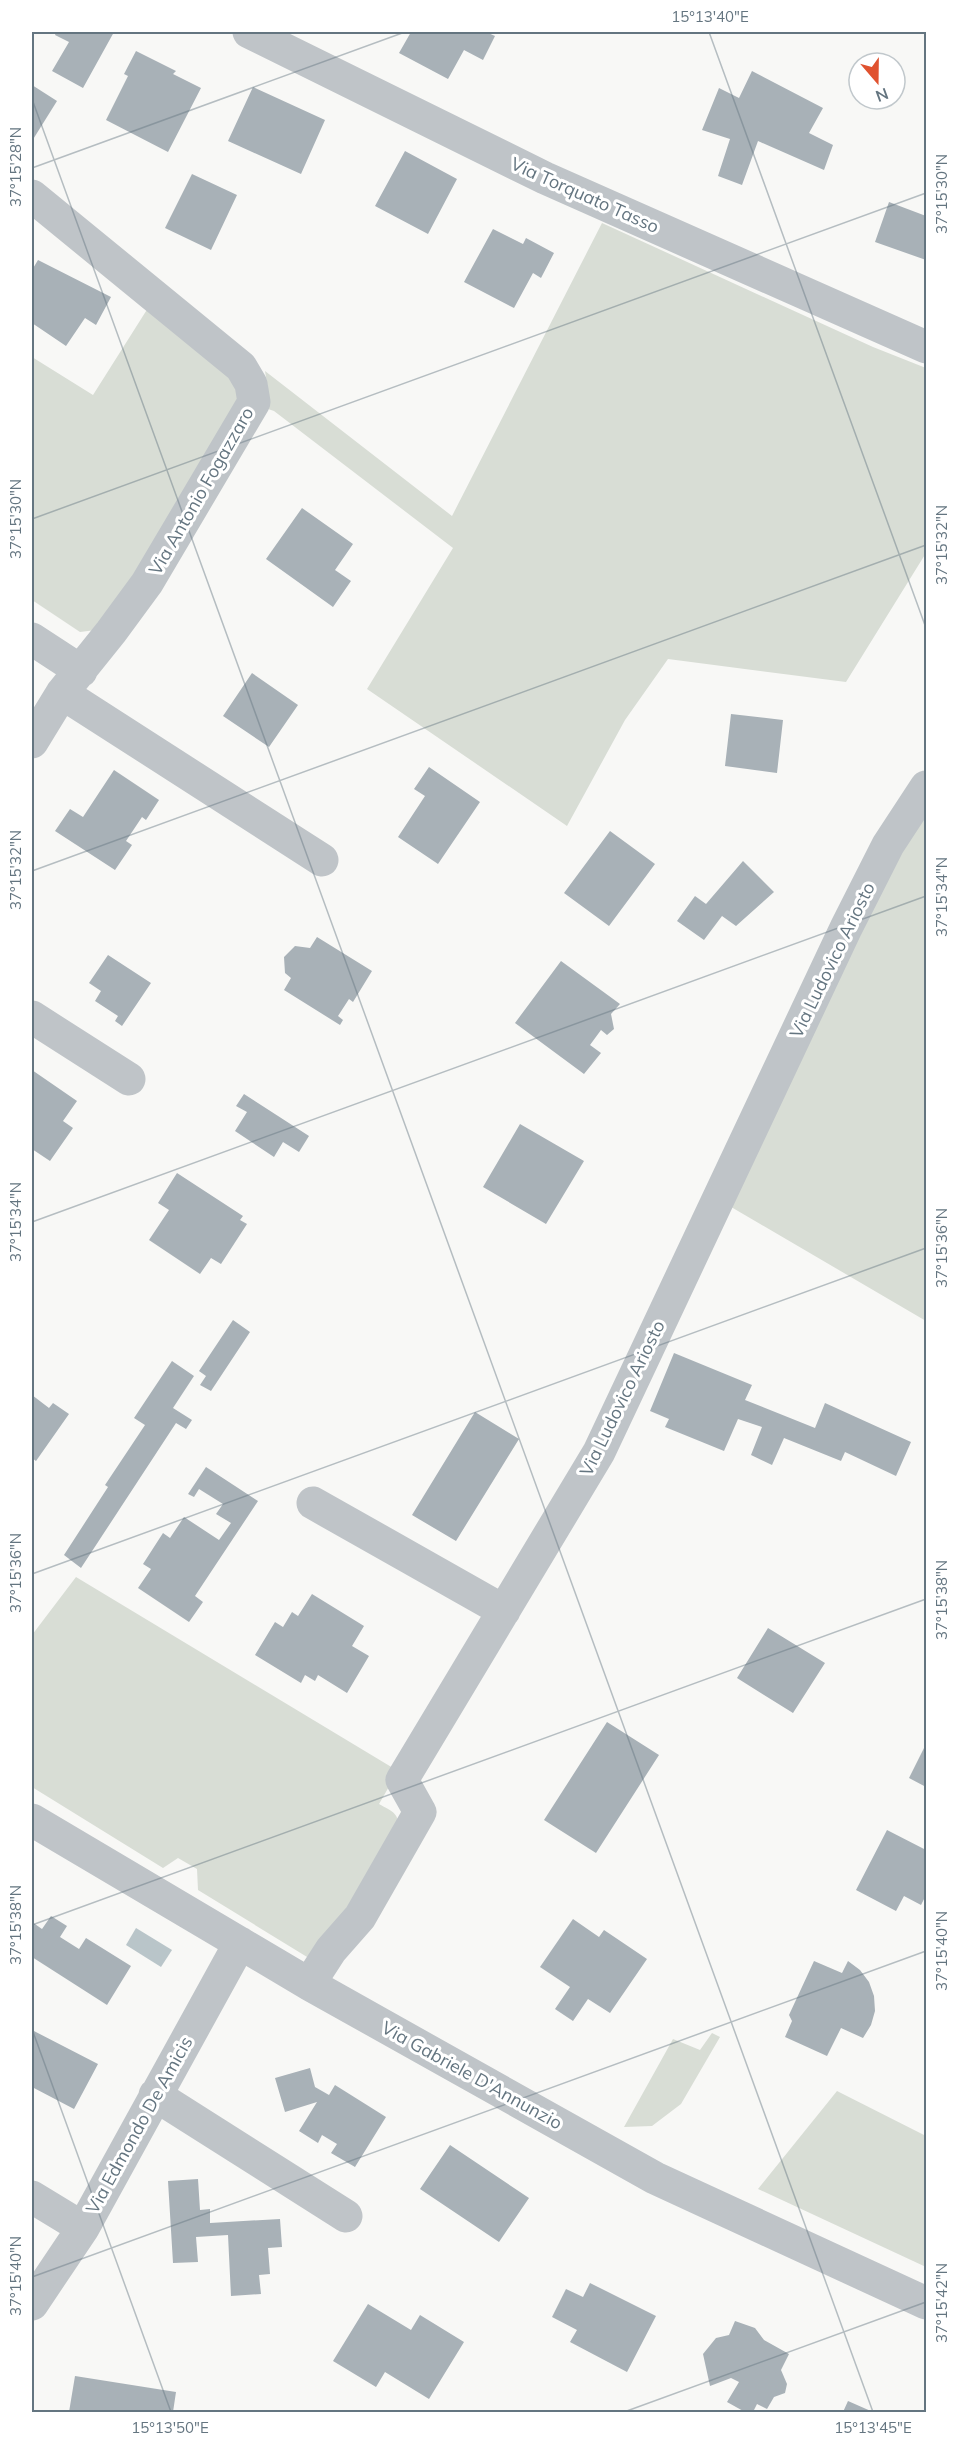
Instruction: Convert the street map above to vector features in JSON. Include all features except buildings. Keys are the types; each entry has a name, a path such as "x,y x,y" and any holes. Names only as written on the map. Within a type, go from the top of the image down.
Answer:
{"street":[{"name":"Via Torquato Tasso","path":"249,32 545,178 927,346"},
{"name":"Via Antonio Fogazzaro","path":"32,196 241,367 251,384 254,402 147,583 71,682 32,742"},
{"path":"32,639 71,682 322,860"},
{"name":"Via Ludovico Ariosto","path":"309,1984 331,1950 360,1917 420,1812 402,1780 598,1452 846,928 888,845 927,787"},
{"path":"32,1017 129,1079"},
{"path":"313,1503 504,1611"},
{"name":"Via Gabriele D'Annunzio","path":"32,1820 309,1984 655,2178 927,2303"},
{"name":"Via Edmondo De Amicis","path":"32,2304 83,2228 240,1942"},
{"path":"155,2095 346,2216"},
{"path":"32,2197 83,2228"}],"shaded area":[{"path":"602,223 873,347 926,368 926,553 846,682 668,659 625,720 567,826 367,689 453,548 274,411 265,408 268,389 265,371 452,516"},
{"path":"148,308 234,376 240,395 181,504 96,630 80,632 32,600 32,357 93,395"},
{"path":"926,800 926,1321 726,1204"},
{"path":"76,1577 398,1771 379,1804 392,1811 397,1817 398,1831 312,1960 198,1890 197,1869 178,1858 163,1868 32,1787 32,1635"},
{"path":"136,1928 172,1950 161,1967 126,1945"},
{"path":"712,2033 720,2037 681,2104 652,2126 624,2127 673,2039 700,2050"},
{"path":"837,2091 926,2136 926,2267 758,2189"}]}
